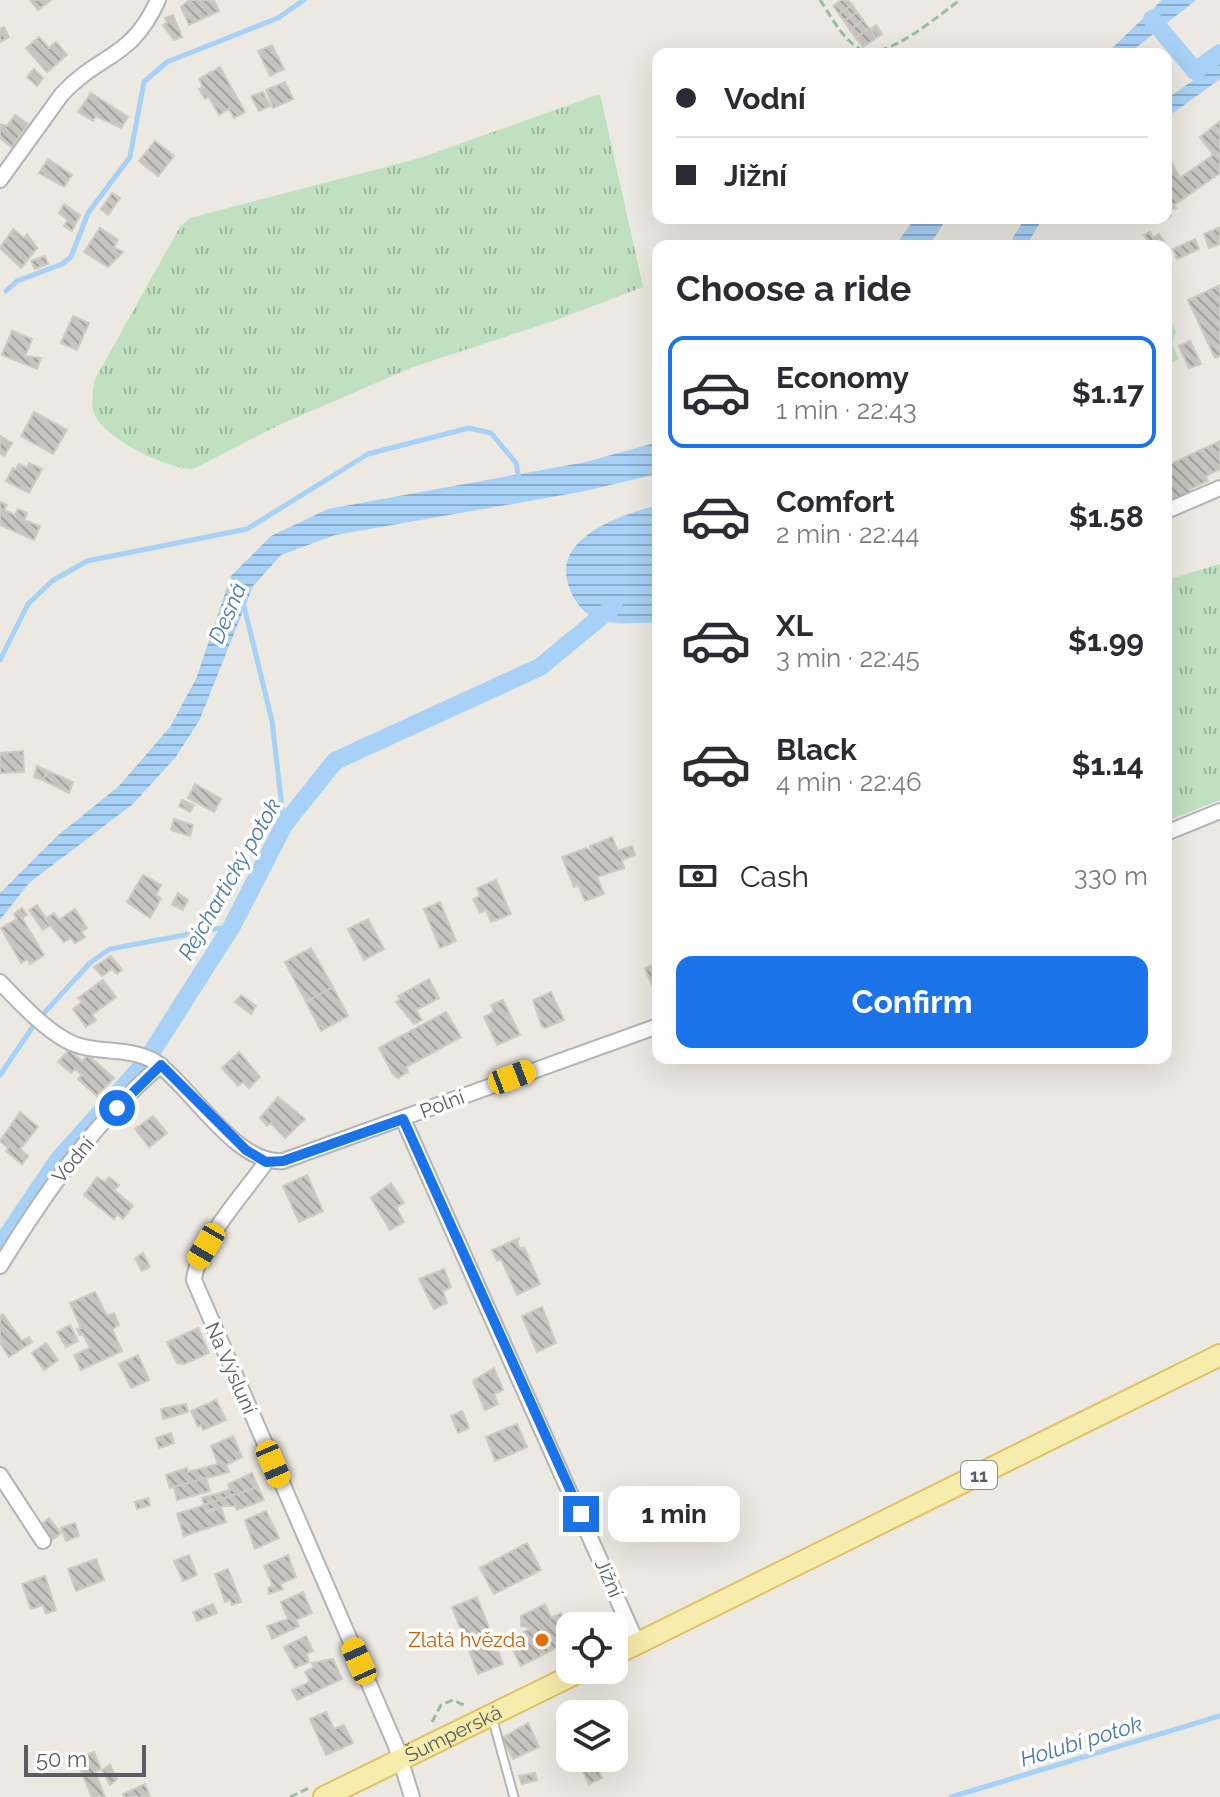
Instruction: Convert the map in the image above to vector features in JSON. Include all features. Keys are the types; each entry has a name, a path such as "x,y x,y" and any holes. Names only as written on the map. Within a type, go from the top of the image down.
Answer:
{"main road":[{"name":"11","path":"628,1648 1220,1355"},
{"name":"Šumperská","path":"324,1797 556,1683"}],"street":[{"path":"0,180 73,81 125,49 148,22 158,0"},
{"path":"1172,508 1220,488"},
{"path":"1172,831 1220,811"},
{"path":"0,982 39,1020 77,1046 138,1053 158,1063 246,1150 266,1162"},
{"name":"Polní","path":"266,1162 283,1161 539,1066 652,1028"},
{"name":"Vodní","path":"0,1266 59,1174 158,1063"},
{"name":"Jižní","path":"403,1119 637,1643"},
{"name":"Na Výsluní","path":"266,1162 206,1246 196,1264 194,1280 401,1760 412,1797"},
{"path":"0,1475 43,1541"}],"lane":[{"path":"492,1715 514,1797"}],"path":[{"path":"820,0 841,32 859,48"},
{"path":"885,48 900,43 960,0"}],"green space":[{"path":"600,94 643,287 553,321 413,367 279,425 193,469 169,464 139,452 112,434 95,416 92,403 95,379 180,227 190,218 420,158"},
{"path":"1172,323 1176,331 1172,344"},
{"path":"1172,344 1179,359 1172,362"},
{"path":"1220,564 1220,800 1172,819 1172,578"}],"water":[{"path":"1162,0 1196,0 1136,48 1112,48"},
{"path":"1220,62 1220,79 1172,114 1172,95"},
{"path":"911,224 943,224 933,240 899,240"},
{"path":"1021,224 1039,224 1030,240 1012,240"},
{"name":"Desná","path":"652,444 652,475 580,492 335,535 281,555 253,586 199,721 175,758 133,804 29,883 0,920 0,893 56,837 119,786 170,727 196,679 231,576 271,536 328,509 586,462"},
{"path":"652,507 652,623 610,622 592,617 575,600 566,573 569,558 577,544 590,533 624,516"}],"building":[{"path":"30,0 51,0 38,10"},
{"path":"189,0 214,0 219,11 189,25 181,7"},
{"path":"841,0 848,0 852,5 839,14 833,6"},
{"path":"852,5 857,12 844,21 839,14"},
{"path":"857,12 863,20 850,30 844,21"},
{"path":"173,15 182,37 174,40 163,25 167,23 165,18"},
{"path":"863,20 869,28 856,38 850,30"},
{"path":"876,25 882,34 876,38 870,30"},
{"path":"4,27 9,37 0,42 0,29"},
{"path":"869,28 876,38 863,47 856,38"},
{"path":"39,37 49,48 56,42 67,55 47,72 26,48"},
{"path":"272,45 284,69 270,76 258,51"},
{"path":"220,67 245,112 234,118 229,109 219,115 209,97 205,99 199,89 203,87 199,79"},
{"path":"34,69 43,78 37,86 27,77"},
{"path":"285,82 293,99 273,108 266,90"},
{"path":"263,92 270,106 259,111 251,96"},
{"path":"91,93 128,117 121,128 96,116 93,121 78,112"},
{"path":"15,115 28,124 12,147 0,138 0,124 7,126"},
{"path":"1220,121 1220,173 1172,209 1172,163 1180,178 1213,155 1200,137"},
{"path":"155,141 174,156 158,176 139,161"},
{"path":"48,159 72,175 64,187 39,173"},
{"path":"112,193 120,198 108,215 101,209"},
{"path":"64,204 80,215 72,231 64,226 68,220 59,213"},
{"path":"1220,227 1220,244 1209,248 1204,234"},
{"path":"100,228 118,240 114,247 123,252 108,267 84,252"},
{"path":"13,229 24,238 27,234 37,248 21,268 0,248"},
{"path":"1150,232 1153,238 1159,234 1163,240 1147,240 1144,235"},
{"path":"1195,239 1199,249 1177,259 1173,249"},
{"path":"45,256 48,264 35,269 31,261"},
{"path":"1220,285 1220,356 1215,358 1188,300"},
{"path":"73,316 89,323 77,350 61,343"},
{"path":"12,331 32,339 25,356 41,358 37,369 2,355"},
{"path":"1190,341 1201,364 1189,368 1179,346"},
{"path":"34,412 67,430 53,454 21,436"},
{"path":"0,436 12,443 4,456 0,453"},
{"path":"1220,441 1220,469 1206,476 1208,481 1174,500 1172,463"},
{"path":"29,463 42,469 29,493 6,481 13,468 15,470 19,464 27,468"},
{"path":"0,502 7,505 4,510 15,515 18,509 27,513 24,520 40,526 34,540 0,525"},
{"path":"23,751 24,772 0,773 0,753"},
{"path":"37,766 48,771 43,780 34,777"},
{"path":"48,771 73,782 69,793 43,780"},
{"path":"195,784 221,799 214,812 188,798"},
{"path":"182,800 194,805 190,812 179,806"},
{"path":"174,819 193,825 190,836 171,830"},
{"path":"612,837 618,851 632,846 635,855 622,860 624,868 597,877 604,894 585,901 578,885 574,887 562,857 586,848 591,851 590,846"},
{"path":"143,875 161,885 156,895 161,898 150,918 127,902"},
{"path":"496,880 511,914 491,922 486,910 480,913 473,899 480,896 477,888"},
{"path":"178,893 188,900 183,910 172,905"},
{"path":"440,902 456,941 440,948 424,909"},
{"path":"37,905 51,925 43,930 29,910"},
{"path":"22,908 27,915 22,918 44,955 30,964 27,959 21,963 1,928 17,919 14,914"},
{"path":"75,909 87,928 81,932 85,937 75,943 71,938 64,942 45,919 54,913 59,920"},
{"path":"368,919 384,949 364,960 348,929"},
{"path":"311,948 333,987 306,1002 285,962"},
{"path":"111,956 122,970 117,974 112,969 102,976 94,967"},
{"path":"652,965 652,986 645,968"},
{"path":"429,979 439,998 416,1010 422,1020 414,1024 396,1002 400,999 398,996"},
{"path":"103,980 116,997 92,1015 96,1020 86,1027 73,1009 82,1002 78,998"},
{"path":"333,987 348,1016 321,1031 306,1002"},
{"path":"551,992 564,1020 545,1028 533,1000"},
{"path":"241,995 256,1006 251,1014 235,1002"},
{"path":"503,1000 520,1035 497,1045 484,1017 494,1012 491,1005"},
{"path":"446,1012 461,1037 406,1067 408,1072 398,1078 379,1048"},
{"path":"69,1050 82,1061 88,1055 114,1078 97,1096 78,1079 82,1075 75,1069 71,1073 58,1062"},
{"path":"239,1052 260,1077 249,1088 243,1082 238,1086 222,1068"},
{"path":"278,1097 305,1119 285,1138 271,1123 267,1126 260,1118"},
{"path":"20,1112 38,1127 20,1149 28,1156 22,1164 6,1151 8,1148 0,1141"},
{"path":"153,1116 167,1133 149,1147 135,1129"},
{"path":"307,1175 323,1211 299,1222 283,1186"},
{"path":"97,1177 105,1182 109,1177 119,1185 114,1190 133,1206 123,1219 118,1214 114,1219 84,1195"},
{"path":"391,1183 404,1203 396,1207 404,1222 390,1230 371,1198"},
{"path":"520,1238 517,1241 520,1249 524,1247 540,1284 517,1295 501,1259 497,1261 492,1250"},
{"path":"143,1253 150,1267 142,1271 135,1258"},
{"path":"444,1269 451,1287 443,1291 447,1303 434,1309 419,1279"},
{"path":"95,1292 107,1316 114,1313 119,1325 112,1329 122,1351 81,1370 74,1355 90,1348 77,1329 81,1328 70,1303"},
{"path":"542,1307 556,1343 537,1352 522,1316"},
{"path":"3,1314 22,1341 29,1337 32,1342 9,1357 0,1343 0,1316"},
{"path":"70,1325 78,1341 66,1347 57,1332"},
{"path":"198,1328 209,1353 184,1364 177,1363 167,1342"},
{"path":"46,1343 58,1360 44,1370 32,1353"},
{"path":"138,1355 149,1380 131,1388 119,1364"},
{"path":"494,1368 503,1390 494,1394 498,1404 485,1410 473,1381"},
{"path":"216,1400 226,1420 203,1430 201,1425 198,1427 191,1411"},
{"path":"186,1404 188,1412 163,1419 161,1409"},
{"path":"462,1411 469,1428 458,1433 451,1416"},
{"path":"517,1424 527,1447 495,1461 486,1437"},
{"path":"171,1433 174,1443 159,1448 156,1438"},
{"path":"233,1436 242,1457 226,1465 229,1472 170,1488 166,1475 187,1468 188,1472 218,1464 211,1446"},
{"path":"252,1473 258,1487 204,1505 202,1498 230,1490 228,1484"},
{"path":"206,1478 210,1491 177,1500 174,1487"},
{"path":"258,1487 264,1500 237,1510 235,1506 223,1506 206,1511 204,1505"},
{"path":"148,1498 150,1505 137,1509 135,1502"},
{"path":"204,1505 207,1513 221,1508 226,1522 184,1536 177,1514"},
{"path":"266,1511 279,1538 255,1549 245,1520"},
{"path":"49,1518 61,1533 51,1541 40,1526"},
{"path":"75,1523 79,1536 66,1541 61,1528"},
{"path":"527,1543 541,1570 494,1594 480,1568"},
{"path":"189,1555 197,1575 183,1581 174,1561"},
{"path":"288,1555 296,1577 280,1584 283,1589 269,1594 268,1588 273,1586 264,1566"},
{"path":"96,1559 104,1580 76,1591 68,1569"},
{"path":"228,1569 241,1602 232,1605 230,1600 225,1602 215,1574"},
{"path":"45,1576 56,1610 46,1614 43,1605 31,1609 22,1584"},
{"path":"303,1592 312,1613 296,1620 299,1626 272,1639 267,1626 288,1619 281,1602"},
{"path":"477,1597 503,1664 478,1674 452,1607"},
{"path":"213,1604 217,1613 197,1621 193,1612"},
{"path":"545,1604 551,1618 556,1616 556,1648 521,1666 508,1640 531,1628 521,1626 521,1616"},
{"path":"306,1636 313,1651 306,1654 309,1662 295,1668 284,1647"},
{"path":"333,1659 342,1679 297,1700 292,1690 310,1682 305,1672 314,1667 312,1663"},
{"path":"326,1712 334,1729 344,1725 353,1743 326,1755 310,1719"},
{"path":"528,1723 539,1747 513,1759 502,1738"},
{"path":"94,1752 101,1769 95,1772 105,1797 92,1797 76,1759"},
{"path":"110,1765 117,1779 110,1785 102,1770"},
{"path":"583,1772 599,1772 602,1778 589,1784"},
{"path":"535,1773 537,1780 522,1784 519,1776"},
{"path":"145,1784 150,1797 124,1797 123,1794"}],"waterway":[{"path":"6,291 17,281 62,264 71,257 88,213 130,157 144,82 167,62 278,18 304,0"},
{"path":"1152,19 1195,71 1220,53"},
{"path":"0,660 28,604 52,581 87,561 247,529 368,454 469,428 491,433 516,463 519,478"},
{"name":"Desná","path":"243,602 272,721 284,825"},
{"name":"Rejchartický potok","path":"0,1246 58,1160 144,1064 232,926 284,825 335,761 540,667 614,606"},
{"path":"44,1013 91,962 110,949 232,926"},
{"path":"0,1075 34,1025"},
{"name":"Holubí potok","path":"951,1797 1220,1716"}],"place":[{"name":"Zlatá hvězda","path":"542,1640"}],"route":[{"path":"117,1108 136,1086 161,1065 246,1150 266,1162 283,1161 403,1119 581,1514"}]}
